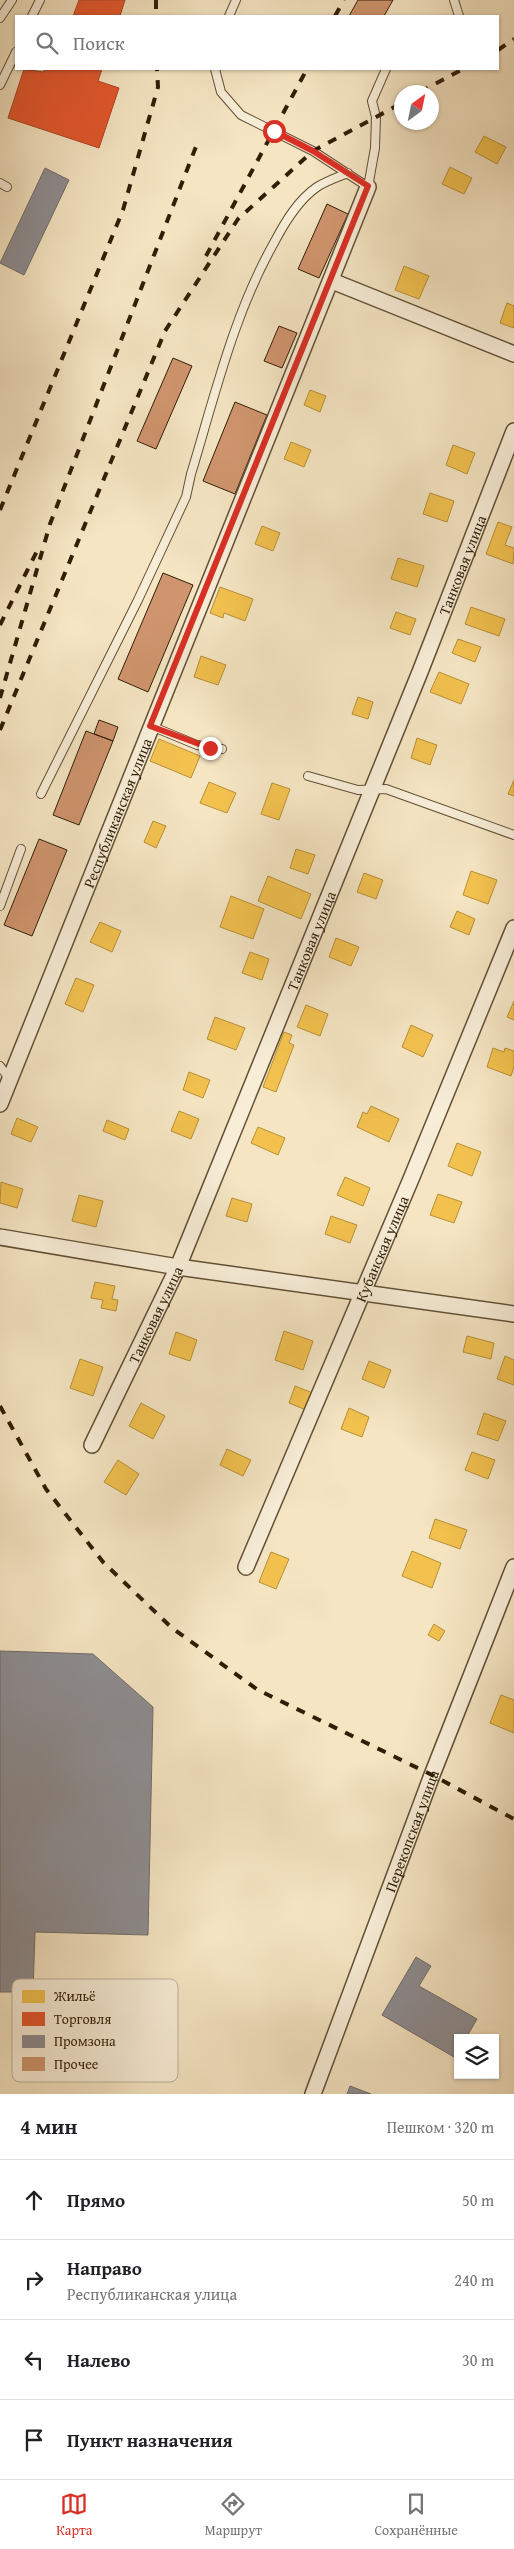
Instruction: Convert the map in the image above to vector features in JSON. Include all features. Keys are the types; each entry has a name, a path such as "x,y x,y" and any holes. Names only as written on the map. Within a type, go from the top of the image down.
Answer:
{"street":[{"name":"Республиканская улица","path":"0,1104 150,726 332,281 368,186"},
{"path":"332,281 514,354"},
{"name":"Танковая улица","path":"92,1445 178,1267 371,788 445,611 514,431"},
{"name":"Кубанская улица","path":"246,1567 411,1179 514,928"},
{"path":"0,1237 178,1267 514,1314"},
{"name":"Перекопская улица","path":"313,2094 432,1775 514,1567"}],"lane":[{"path":"0,18 12,0"},
{"path":"32,15 40,0"},
{"path":"229,15 236,0"},
{"path":"454,0 459,15"},
{"path":"0,85 15,54"},
{"path":"215,70 221,92 241,115 313,151 368,186 374,148 376,117 372,102 386,70"},
{"path":"41,794 138,600 186,497 191,474 237,319 265,258 287,220 308,194 317,187 348,174"},
{"path":"150,726 197,745 222,749"},
{"path":"308,776 358,790 371,788 386,790 514,835"},
{"path":"0,906 21,849"},
{"path":"0,1066 10,1080"}],"building: Жильё":[{"path":"484,136 506,147 497,164 475,152"},
{"path":"450,167 472,178 464,194 442,184"},
{"path":"404,266 429,276 419,299 395,290"},
{"path":"507,303 514,306 514,328 500,323"},
{"path":"310,390 326,396 320,412 304,405"},
{"path":"291,442 311,450 304,467 284,459"},
{"path":"453,445 475,453 467,474 446,465"},
{"path":"430,493 454,501 447,522 423,514"},
{"path":"498,522 512,527 505,545 514,548 513,564 486,554"},
{"path":"262,526 280,533 273,551 255,544"},
{"path":"398,558 424,566 417,587 391,579"},
{"path":"220,587 253,599 245,621 224,613 223,618 210,613"},
{"path":"471,607 505,619 499,636 465,624"},
{"path":"396,612 416,619 410,635 390,628"},
{"path":"458,639 481,647 475,662 452,653"},
{"path":"201,656 226,665 218,685 194,677"},
{"path":"439,672 469,684 461,704 430,692"},
{"path":"358,697 373,702 368,719 352,714"},
{"path":"417,738 437,745 430,765 411,758"},
{"path":"159,739 200,756 191,778 150,761"},
{"path":"514,780 514,796 508,794"},
{"path":"209,782 236,793 227,813 200,803"},
{"path":"272,783 290,789 279,820 261,814"},
{"path":"153,821 166,826 156,848 144,842"},
{"path":"296,849 315,855 308,874 290,868"},
{"path":"471,871 497,880 488,904 463,895"},
{"path":"364,873 383,880 376,899 357,892"},
{"path":"268,876 311,894 301,919 258,901"},
{"path":"231,896 264,909 253,939 220,927"},
{"path":"457,911 475,919 469,935 450,927"},
{"path":"100,922 121,931 112,952 90,942"},
{"path":"336,938 359,947 351,966 329,957"},
{"path":"250,952 269,959 262,980 242,973"},
{"path":"76,978 94,985 83,1012 65,1004"},
{"path":"514,1001 514,1020 507,1017"},
{"path":"306,1005 328,1014 320,1036 297,1027"},
{"path":"215,1017 245,1028 236,1050 207,1039"},
{"path":"411,1025 433,1035 423,1057 402,1047"},
{"path":"284,1032 292,1035 289,1043 294,1045 276,1092 263,1087"},
{"path":"493,1048 504,1052 505,1048 514,1051 514,1067 511,1076 487,1067"},
{"path":"189,1072 210,1080 203,1098 183,1090"},
{"path":"371,1106 399,1119 389,1142 357,1127 363,1112 367,1114"},
{"path":"179,1111 199,1119 191,1139 171,1131"},
{"path":"17,1118 38,1127 31,1142 11,1134"},
{"path":"107,1120 129,1129 125,1140 103,1131"},
{"path":"258,1127 285,1138 278,1155 251,1143"},
{"path":"457,1143 481,1152 472,1176 448,1166"},
{"path":"345,1177 370,1188 363,1206 337,1195"},
{"path":"1,1182 23,1189 17,1208 0,1203"},
{"path":"438,1194 462,1202 454,1223 430,1215"},
{"path":"79,1195 103,1201 96,1227 72,1221"},
{"path":"232,1198 252,1204 247,1222 226,1216"},
{"path":"331,1216 357,1225 350,1243 325,1234"},
{"path":"95,1282 115,1286 112,1299 118,1300 116,1311 101,1308 103,1300 91,1298"},
{"path":"284,1331 313,1341 303,1370 275,1360"},
{"path":"176,1332 197,1340 190,1361 169,1354"},
{"path":"467,1336 494,1343 491,1359 463,1352"},
{"path":"505,1356 514,1360 514,1385 497,1379"},
{"path":"80,1359 103,1367 93,1396 70,1388"},
{"path":"369,1361 391,1370 384,1388 362,1379"},
{"path":"295,1386 313,1393 306,1410 289,1403"},
{"path":"141,1403 165,1416 153,1439 129,1426"},
{"path":"349,1408 369,1417 362,1437 341,1429"},
{"path":"484,1413 506,1421 498,1441 477,1434"},
{"path":"227,1449 251,1460 243,1476 220,1465"},
{"path":"472,1452 495,1460 488,1479 465,1470"},
{"path":"118,1460 139,1474 126,1495 104,1482"},
{"path":"435,1519 467,1530 460,1549 429,1538"},
{"path":"412,1551 441,1563 432,1588 402,1576"},
{"path":"271,1552 289,1559 276,1589 259,1582"},
{"path":"434,1624 445,1631 439,1641 428,1635"},
{"path":"501,1695 514,1700 514,1733 490,1723"}],"building: Торговля":[{"path":"79,0 125,0 120,15 73,15"},
{"path":"24,70 43,72 44,70 102,70 98,81 119,88 99,148 8,118"}],"building: Промзона":[{"path":"45,168 69,180 24,275 0,263"},
{"path":"0,1651 93,1654 153,1707 148,1935 35,1932 33,1979 12,1979 12,1992 0,1992"},
{"path":"416,1957 431,1966 419,1986 477,2019 468,2034 454,2034 454,2057 382,2015"},
{"path":"350,2086 371,2094 347,2094"}],"building: Прочее":[{"path":"358,0 393,0 385,15 350,15"},
{"path":"327,204 348,214 319,278 298,269"},
{"path":"279,326 297,333 282,368 264,361"},
{"path":"173,358 192,366 156,449 137,441"},
{"path":"235,402 267,415 235,494 203,481"},
{"path":"163,573 193,585 148,692 118,679"},
{"path":"99,720 118,727 113,741 94,734"},
{"path":"86,731 113,741 79,825 53,815"},
{"path":"39,839 67,850 32,936 4,925"}],"railway":[{"path":"156,0 156,15"},
{"path":"336,15 344,0"},
{"path":"499,49 514,39"},
{"path":"0,510 123,210 158,87 157,70"},
{"path":"206,256 306,70"},
{"path":"433,85 461,70"},
{"path":"0,730 165,331 238,219 313,151 394,107"},
{"path":"0,698 50,524 197,144"},
{"path":"0,625 37,551"},
{"path":"0,1406 46,1489 103,1562 172,1628 258,1690 432,1775 514,1819"}],"route":[{"path":"210,748 197,745 150,726 332,281 368,186 313,151 274,131"}]}
